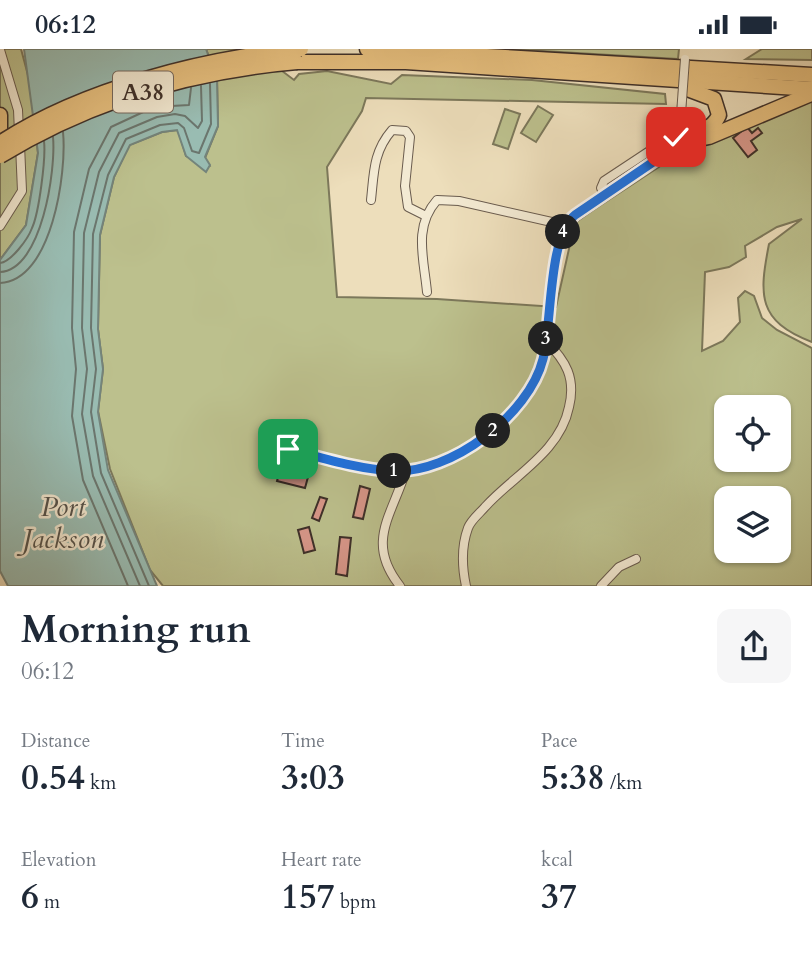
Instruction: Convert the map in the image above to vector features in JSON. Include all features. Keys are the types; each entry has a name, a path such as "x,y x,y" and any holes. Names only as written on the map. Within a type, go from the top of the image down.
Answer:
{"highway":[{"name":"A38","path":"0,143 84,102 166,72 222,59 301,49"},
{"name":"A38","path":"367,49 406,57 644,81 812,91"},
{"name":"A38","path":"0,156 81,114 178,82 246,68 297,62 406,57 812,75"},
{"path":"644,81 705,94 717,103 719,115 709,127 696,131 676,127"},
{"path":"662,156 670,156 701,139 812,91"},
{"path":"0,115 0,136"},
{"path":"676,127 701,139"}],"street":[{"path":"288,449 334,463 395,471 407,470 430,466 476,443 503,423 524,396 543,361 553,279 565,225 575,215 662,156 676,127 686,49"},
{"path":"0,50 18,110 22,191 0,226"},
{"path":"605,197 601,188 604,181 660,144 676,127"},
{"path":"371,200 374,159 378,151 392,130 406,131 410,137 405,186 408,207 424,215"},
{"path":"427,292 421,233 424,215 437,201 459,201 565,225"},
{"path":"466,586 462,551 469,525 492,500 536,462 566,424 573,388 564,359 546,341"},
{"path":"400,586 383,558 383,538 407,470"},
{"path":"601,586 619,568 636,559"}],"green space":[{"path":"0,49 21,49 32,90 38,153 26,225 0,260"},
{"path":"206,49 253,49 294,80 299,74 327,71 391,84 402,75 532,80 665,94 666,104 366,98 362,111 327,167 337,297 437,299 556,307 575,222 665,163 812,99 812,342 781,325 766,304 764,292 769,244 802,219 777,227 745,246 746,257 729,267 705,272 702,351 723,341 740,322 738,298 745,291 754,296 762,318 777,330 812,348 812,586 163,586 150,570 110,469 98,411 103,369 98,329 100,235 114,177 129,145 162,132 178,130 186,156 209,165 205,158 218,126 217,79"},
{"path":"509,49 679,49 678,59"},
{"path":"762,49 812,49 812,60 746,59"},
{"path":"538,106 553,115 536,142 521,133"},
{"path":"505,109 520,114 508,149 493,144"}],"water":[{"name":"Port Jackson","path":"24,49 206,49 217,79 218,126 205,157 210,165 206,172 186,156 177,130 162,132 130,145 114,177 100,235 98,329 103,369 98,412 108,470 157,586 8,586 0,571 0,260 26,225 38,153"}],"building":[{"path":"747,127 752,133 758,128 762,133 751,141 757,150 748,157 733,138"},
{"path":"280,470 308,477 305,488 277,481"},
{"path":"360,486 370,489 363,519 353,517"},
{"path":"320,497 327,499 319,521 312,518"},
{"path":"309,527 315,550 304,553 298,530"},
{"path":"340,537 351,538 347,576 336,574"}],"route":[{"path":"288,449 334,463 395,471 430,466 476,443 503,423 524,396 543,361 553,279 565,225 575,215 662,156 676,137"}]}
